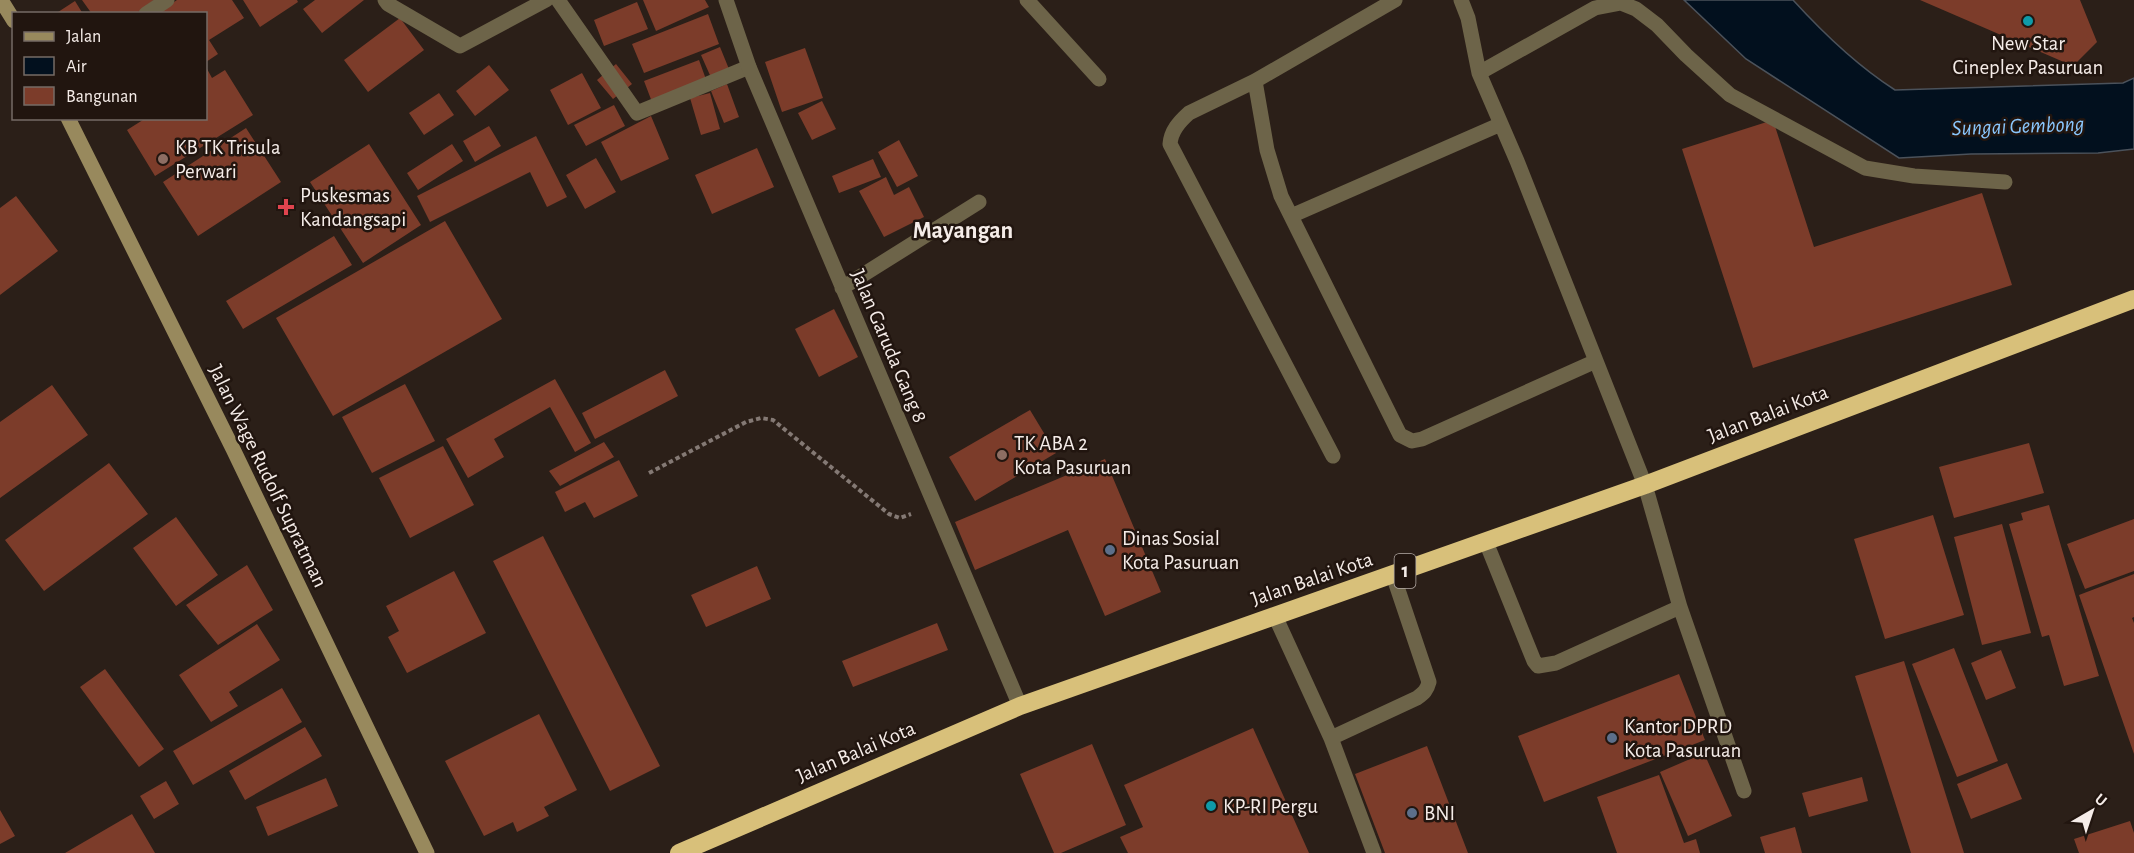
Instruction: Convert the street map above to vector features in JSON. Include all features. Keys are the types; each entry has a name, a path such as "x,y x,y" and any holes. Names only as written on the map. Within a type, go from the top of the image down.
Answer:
{"highway":[{"name":"Jalan Balai Kota","path":"680,853 1020,706 1645,485 2134,299"}],"main road":[{"path":"1,0 12,18"},
{"name":"Jalan Wage Rudolf Supratman","path":"69,120 228,439 428,853"}],"street":[{"path":"149,12 167,0"},
{"path":"385,0 460,46 546,0"},
{"path":"558,0 637,113 749,67"},
{"name":"Jalan Garuda Gang 8","path":"726,0 749,67 1020,706"},
{"path":"1027,0 1099,80"},
{"path":"1333,456 1170,144 1171,135 1189,113 1255,81 1395,0"},
{"path":"1461,0 1468,18 1479,73 1645,485 1680,607 1744,791"},
{"path":"1479,73 1595,8 1621,3 1636,9 1657,25 1730,95 1865,168 1914,176 2005,182"},
{"path":"1255,81 1267,150 1281,196 1400,435 1412,441 1422,439 1596,361"},
{"path":"1291,216 1501,124"},
{"path":"842,288 979,202"},
{"path":"1486,543 1538,666 1556,663 1680,607"},
{"path":"1331,738 1417,698 1425,692 1427,687 1428,682 1393,575"},
{"path":"1275,616 1331,738 1374,853"}],"path":[{"path":"649,473 746,423 761,418 773,420 894,518 935,506"}],"water":[{"name":"Sungai Gembong","path":"1684,0 1793,0 1841,48 1895,90 2123,83 2134,78 2134,149 2098,153 1971,154 1899,158 1746,59"}],"building":[{"path":"82,0 154,0 139,12 91,12"},
{"path":"177,0 232,0 244,18 209,40 218,54 207,61 207,12 159,12"},
{"path":"243,0 297,0 298,2 260,27"},
{"path":"315,0 364,0 322,33 303,9"},
{"path":"643,0 705,0 709,7 656,31"},
{"name":"New Star Cineplex Pasuruan","path":"1920,0 2080,0 2097,42 2073,66"},
{"path":"75,1 82,12 58,12"},
{"path":"637,2 648,29 604,46 594,20"},
{"path":"708,14 719,44 644,73 632,44"},
{"path":"400,18 424,50 368,92 344,60"},
{"path":"720,47 731,74 713,82 701,55"},
{"path":"805,48 823,98 782,112 765,62"},
{"path":"699,60 708,85 652,102 644,81"},
{"path":"616,64 632,84 613,99 597,80"},
{"path":"489,65 509,90 475,116 456,91"},
{"path":"207,69 212,78 225,70 253,115 155,176 127,130 143,120 207,120"},
{"path":"582,73 601,108 568,125 550,90"},
{"path":"727,84 739,117 724,123 711,91"},
{"path":"439,93 454,115 424,135 409,113"},
{"path":"710,93 720,129 701,135 690,98"},
{"path":"822,101 836,129 812,140 798,113"},
{"path":"614,105 625,126 586,146 574,125"},
{"path":"651,116 669,159 621,181 601,142"},
{"path":"1773,120 1814,247 1982,193 2012,285 1753,368 1682,149"},
{"path":"489,126 501,146 475,162 463,141"},
{"path":"246,128 281,182 198,236 163,182"},
{"path":"536,136 567,197 547,207 530,172 430,222 417,196"},
{"path":"899,140 918,176 897,187 878,152"},
{"path":"369,144 421,225 363,263 310,182"},
{"path":"452,144 463,161 418,190 407,173"},
{"path":"757,148 774,187 712,214 695,175"},
{"path":"596,158 616,192 585,209 566,175"},
{"path":"873,159 881,177 839,193 832,176"},
{"path":"886,177 894,195 909,187 924,217 884,237 859,191"},
{"path":"16,196 58,251 0,295 0,208"},
{"path":"445,221 502,319 333,416 276,318"},
{"path":"334,236 352,265 243,329 226,301"},
{"path":"834,309 858,357 819,377 795,329"},
{"path":"665,370 678,396 595,439 582,413"},
{"path":"555,379 591,443 575,452 550,407 494,439 504,457 468,478 446,439"},
{"path":"405,384 435,441 372,473 342,417"},
{"path":"52,385 88,435 0,498 0,422"},
{"name":"TK ABA 2 Kota Pasuruan","path":"1030,410 1056,453 975,501 949,457"},
{"path":"604,442 614,457 560,486 549,471"},
{"path":"2029,443 2044,493 1954,518 1939,467"},
{"path":"443,446 474,505 410,538 379,478"},
{"name":"Dinas Sosial Kota Pasuruan","path":"1105,459 1161,592 1105,616 1068,530 975,570 955,522"},
{"path":"619,460 638,496 594,518 585,502 565,512 555,492"},
{"path":"109,463 148,514 44,591 5,540"},
{"path":"2049,505 2099,676 2064,686 2049,635 2042,637 2009,524 2023,520 2021,513"},
{"path":"1933,515 1964,615 1885,639 1854,539"},
{"path":"176,517 218,575 176,606 133,548"},
{"path":"2134,519 2134,571 2085,589 2067,544"},
{"path":"2002,524 2031,633 1982,645 1954,537"},
{"path":"543,536 660,766 610,791 493,561"},
{"path":"247,565 273,610 218,645 186,605"},
{"path":"757,566 771,599 706,627 691,595"},
{"path":"454,571 486,633 407,673 388,637 399,631 386,606"},
{"path":"2134,574 2134,617 2132,618 2134,623 2134,754 2079,595"},
{"path":"937,623 948,650 853,687 842,661"},
{"path":"257,624 280,660 229,692 238,706 211,722 179,675"},
{"path":"1954,648 1998,761 1957,777 1912,664"},
{"path":"2001,650 2016,688 1986,700 1971,663"},
{"path":"1904,661 1964,853 1911,853 1855,676"},
{"path":"105,669 164,749 139,767 80,687"},
{"name":"Kantor DPRD Kota Pasuruan","path":"1679,674 1705,740 1544,802 1518,736"},
{"path":"282,688 302,722 193,785 173,751"},
{"path":"539,714 577,790 544,807 549,816 517,832 513,822 484,836 445,761"},
{"path":"305,727 322,756 245,800 229,771"},
{"name":"KP-RI Pergu","path":"1253,728 1309,853 1128,853 1120,837 1143,827 1124,785"},
{"path":"1092,744 1126,825 1061,853 1054,853 1020,774"},
{"name":"BNI","path":"1427,746 1468,853 1385,853 1355,774"},
{"name":"Kantor DPRD Kota Pasuruan","path":"1704,753 1732,816 1688,836 1660,772"},
{"path":"2007,763 2022,799 1971,819 1957,784"},
{"name":"Kantor DPRD Kota Pasuruan","path":"1659,775 1684,843 1696,839 1700,853 1617,853 1597,797"},
{"path":"1862,777 1868,801 1809,817 1802,793"},
{"path":"326,778 338,806 268,836 256,807"},
{"path":"166,781 179,804 154,819 140,796"},
{"path":"0,810 15,836 0,844"},
{"path":"132,814 155,853 65,853"},
{"path":"2130,821 2134,833 2134,853 2079,853 2074,839"},
{"path":"1795,827 1802,853 1765,853 1760,837"}],"place":[{"name":"New Star Cineplex Pasuruan","path":"2028,21"},
{"name":"KB TK Trisula Perwari","path":"163,159"},
{"name":"Puskesmas Kandangsapi","path":"286,207"},
{"name":"TK ABA 2 Kota Pasuruan","path":"1002,455"},
{"name":"Dinas Sosial Kota Pasuruan","path":"1110,550"},
{"name":"Kantor DPRD Kota Pasuruan","path":"1612,738"},
{"name":"KP-RI Pergu","path":"1211,806"},
{"name":"BNI","path":"1412,813"}],"district":[{"name":"Mayangan","path":"963,231"}]}
